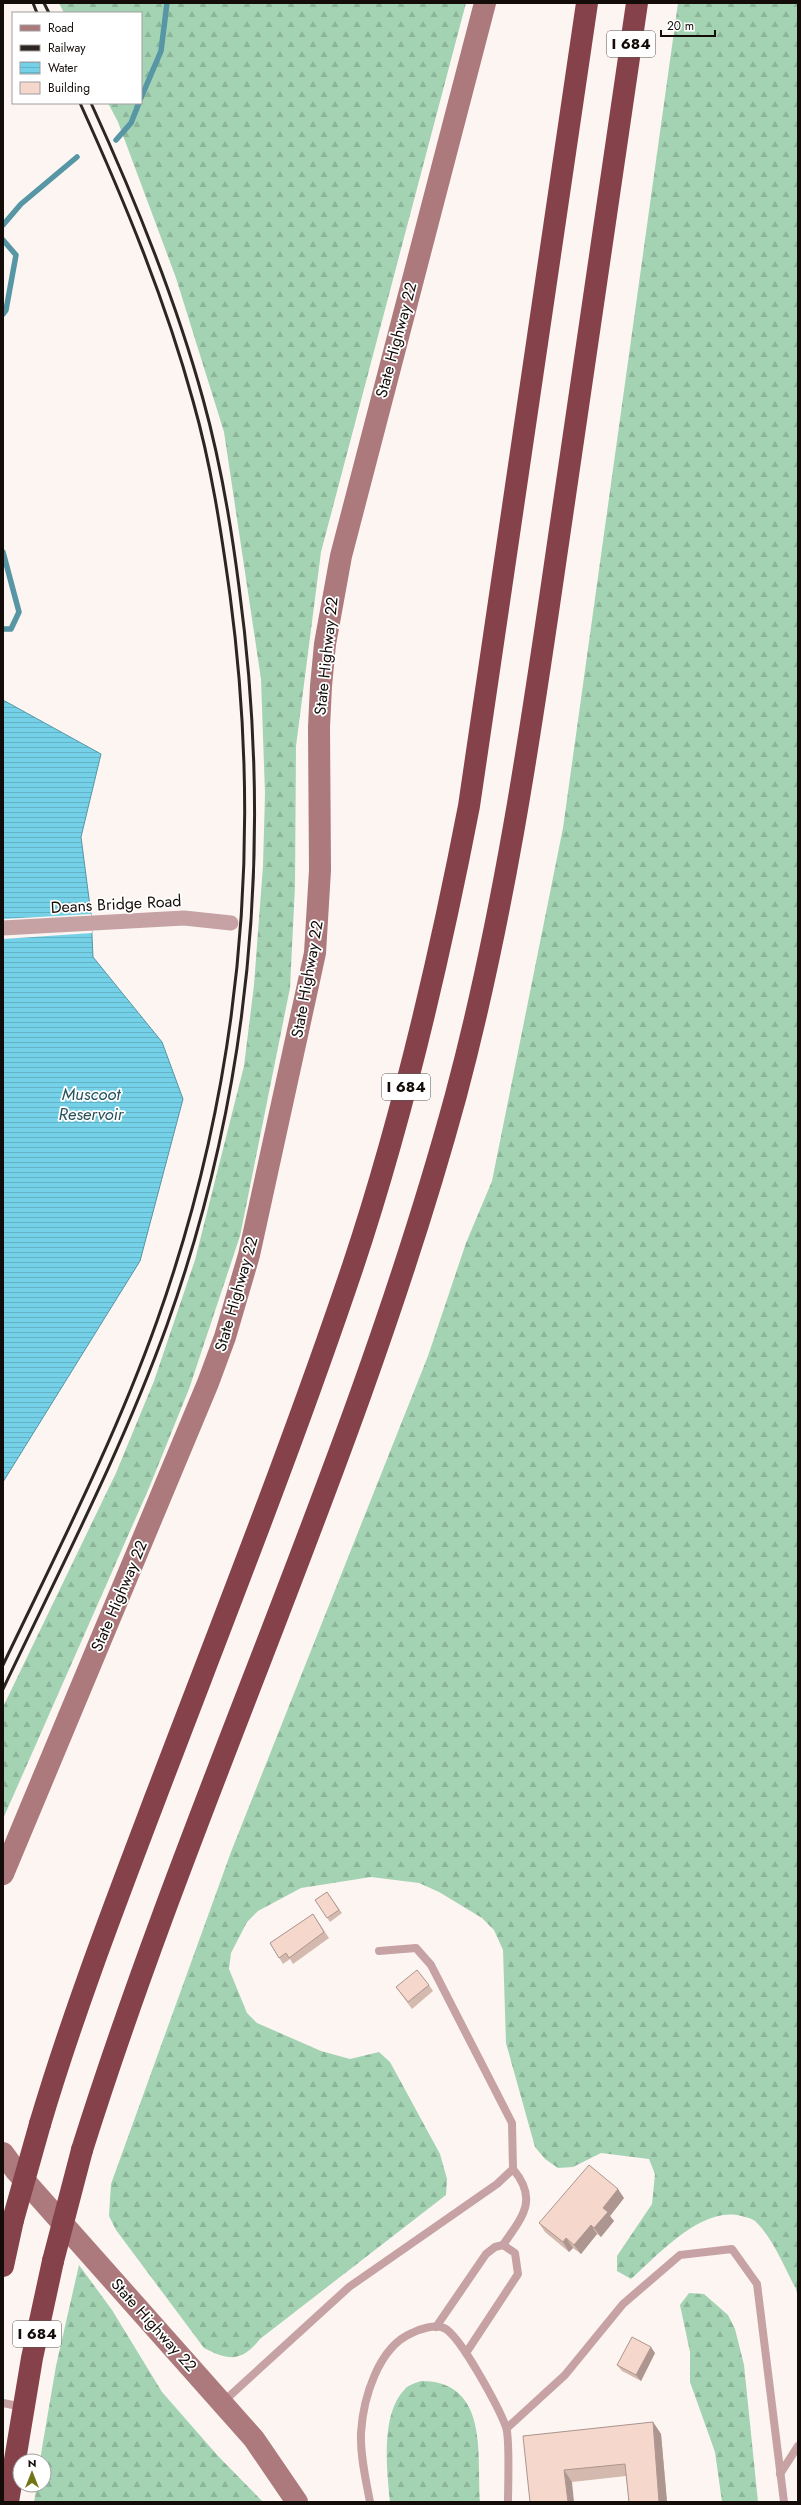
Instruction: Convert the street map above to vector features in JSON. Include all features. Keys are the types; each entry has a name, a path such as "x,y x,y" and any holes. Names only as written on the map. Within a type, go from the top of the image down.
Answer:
{"highway":[{"name":"I 684","path":"3,2266 13,2220 60,2056 127,1873 323,1353 359,1247 408,1079 443,934 470,799 587,3"},
{"name":"I 684","path":"8,2502 13,2405 32,2358 54,2261 82,2150 106,2072 171,1889 369,1371 425,1201 456,1094 493,936 526,759 637,3"}],"main road":[{"name":"State Highway 22","path":"3,1874 208,1383 225,1337 247,1261 307,995 315,953 320,870 318,727 325,644 331,605 352,509 485,3"},
{"name":"State Highway 22","path":"3,2153 16,2171 254,2439 297,2502"}],"street":[{"name":"Deans Bridge Road","path":"3,928 184,918 231,923"}],"lane":[{"path":"379,1951 416,1948 431,1965 512,2123 513,2169 523,2181 527,2202 524,2213 503,2246"},
{"path":"223,2403 349,2287 497,2184 513,2169"},
{"path":"436,2328 486,2254 495,2247 503,2246 515,2253 518,2274 466,2353"},
{"path":"507,2428 565,2375 623,2304 680,2255 732,2249 757,2284 784,2502"},
{"path":"370,2502 361,2434 365,2404 374,2379 386,2355 402,2337 422,2328 443,2327 455,2336 466,2353 507,2428 508,2502"},
{"path":"780,2474 798,2446"}],"green space":[{"path":"59,3 466,3 321,552 296,746 295,886 290,988 240,1236 189,1389 149,1488 3,1819 3,1707 116,1473 154,1381 195,1260 244,1066 254,985 263,866 265,794 261,679 224,432 176,278 118,122 109,104 142,104 142,12 64,12"},
{"path":"678,3 798,3 798,2299 796,2289 778,2253 767,2236 755,2221 741,2216 726,2215 711,2218 696,2225 667,2246 631,2279 617,2271 617,2256 652,2204 655,2174 649,2159 601,2153 573,2167 558,2168 545,2159 535,2147 506,2043 503,1950 494,1930 482,1918 439,1892 419,1883 371,1877 301,1888 258,1911 247,1922 231,1953 229,1969 247,2013 257,2023 321,2051 350,2059 379,2052 390,2062 440,2154 447,2179 446,2195 260,2339 247,2352 235,2357 228,2357 204,2348 116,2230 109,2216 111,2184 231,1852 428,1356 466,1243 492,1181 563,828"},
{"path":"79,2265 112,2310 162,2392 218,2456 263,2502 34,2502 36,2493 52,2493 52,2453 41,2453 56,2366"},
{"path":"689,2293 704,2294 728,2315 735,2329 744,2365 758,2502 722,2502 715,2452 690,2382 690,2352 680,2305"},
{"path":"421,2381 443,2384 458,2393 469,2407 475,2424 478,2443 480,2502 390,2502 387,2459 388,2427 397,2400 406,2388"}],"water":[{"name":"Muscoot Reservoir","path":"3,700 101,754 81,837 91,914 93,957 162,1042 183,1099 140,1261 3,1482"}],"pier":[{"path":"91,914 92,933 3,939 3,919"}],"building":[{"path":"327,1892 339,1910 327,1918 315,1900"},
{"path":"313,1914 324,1932 289,1958 286,1953 279,1958 270,1943"},
{"path":"417,1970 429,1985 408,2002 396,1987"},
{"path":"589,2165 618,2189 603,2208 608,2212 594,2228 591,2225 574,2245 566,2238 563,2242 539,2223"},
{"path":"632,2337 651,2347 636,2375 617,2365"},
{"path":"653,2422 659,2502 629,2502 625,2464 564,2470 568,2502 530,2502 523,2436"}],"waterway":[{"path":"142,96 161,51 167,3"},
{"path":"116,140 131,123 139,104"},
{"path":"3,225 21,204 77,157"},
{"path":"3,240 16,255 6,310 3,314"},
{"path":"3,552 19,612 11,629 3,629"}],"railway":[{"path":"33,3 37,12"},
{"path":"44,3 48,12"},
{"path":"3,1665 64,1538 123,1409 157,1321 186,1232 208,1143 226,1053 237,962 244,871 244,779 240,687 227,571 215,497 205,449 182,363 157,287 128,213 80,104"},
{"path":"3,1689 90,1509 130,1418 167,1325 196,1234 219,1143 237,1052 248,960 254,868 254,775 249,681 236,563 220,469 192,361 167,286 123,175 91,104"}]}
